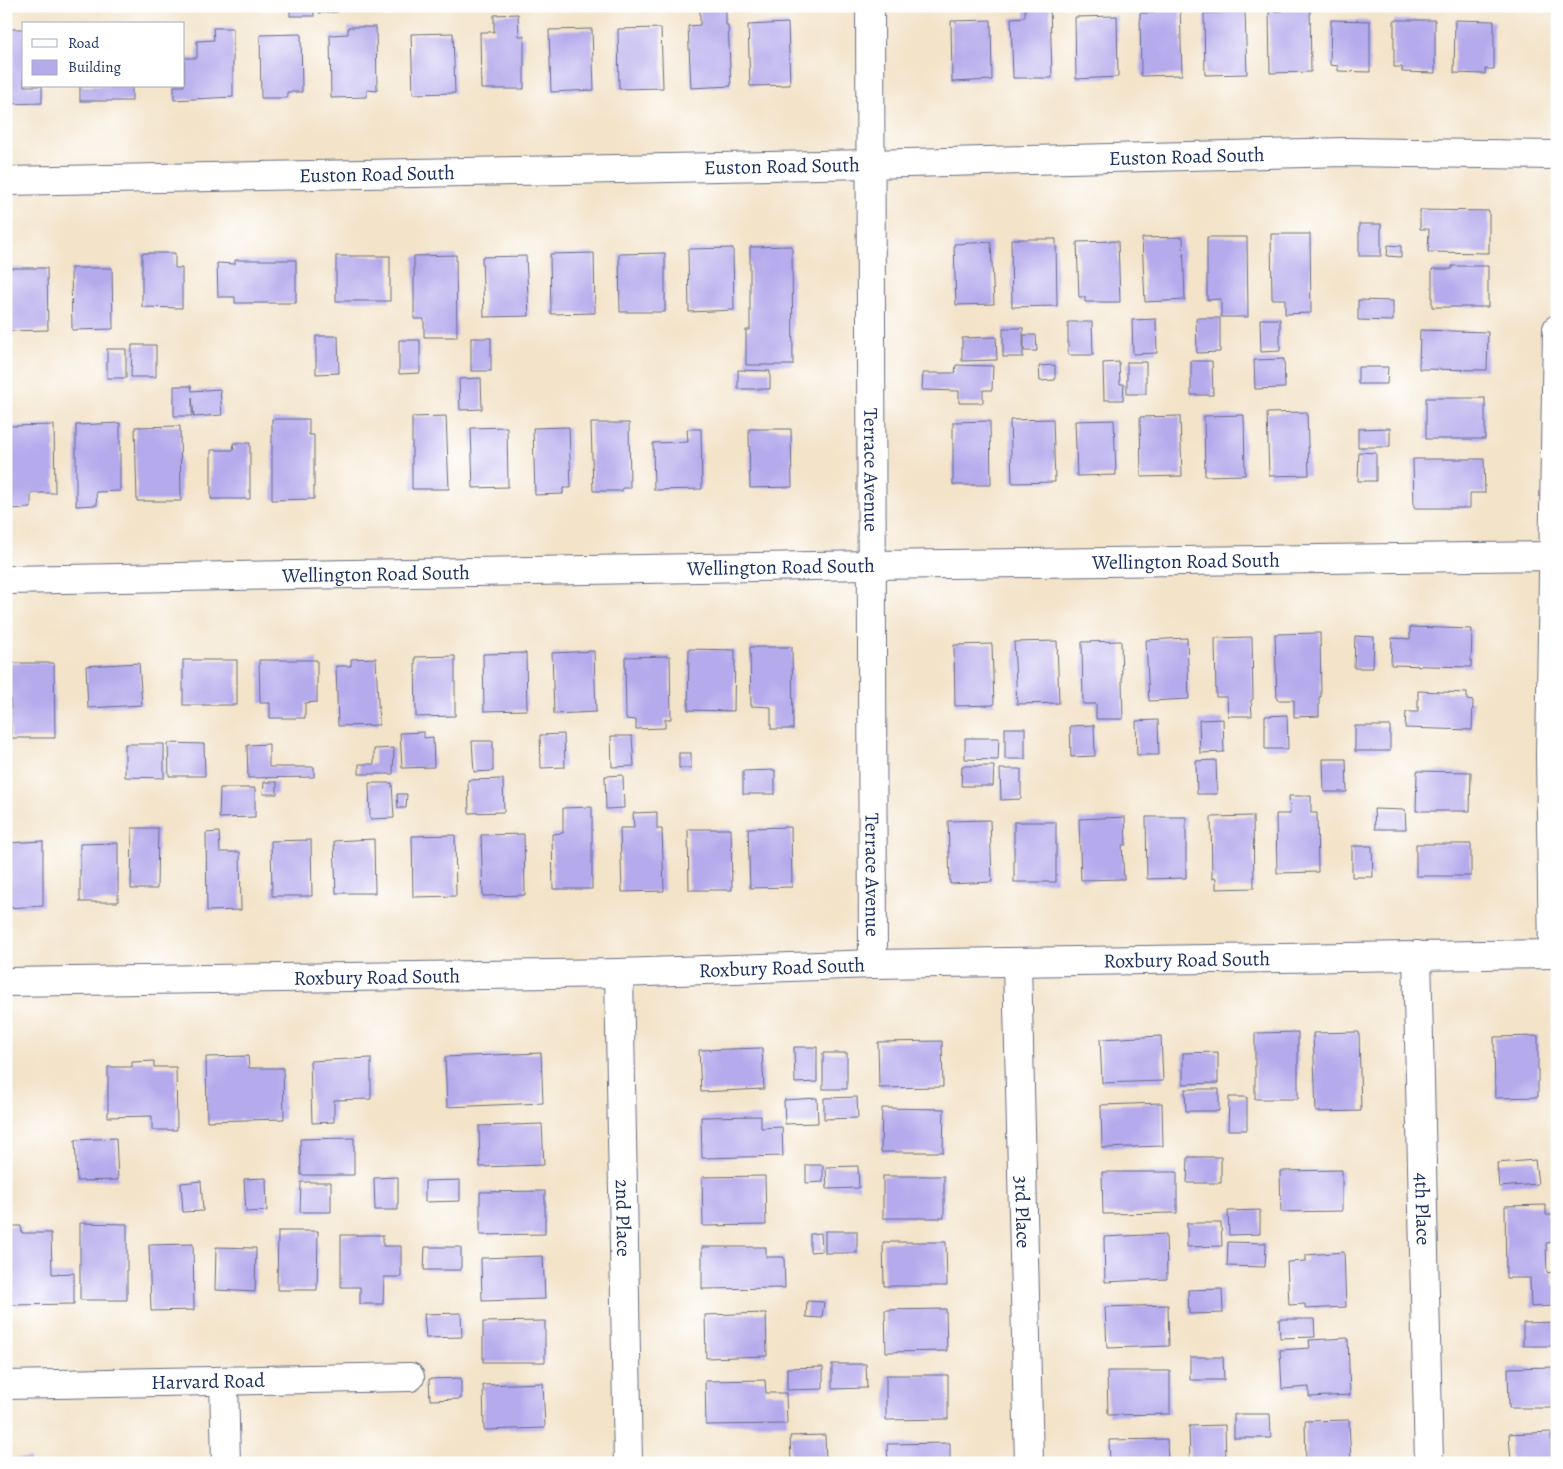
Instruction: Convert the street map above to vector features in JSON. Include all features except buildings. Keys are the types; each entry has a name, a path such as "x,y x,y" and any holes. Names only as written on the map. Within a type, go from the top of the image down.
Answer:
{"street":[{"name":"Terrace Avenue","path":"870,6 873,964"},
{"name":"Euston Road South","path":"6,180 870,164 1346,152 1557,156"},
{"path":"1555,954 1550,756 1555,556 1557,329"},
{"name":"Wellington Road South","path":"6,580 872,565 1555,556"},
{"name":"Roxbury Road South","path":"6,982 619,972 873,964 1555,954"},
{"name":"4th Place","path":"1417,955 1429,1463"},
{"name":"3rd Place","path":"1017,962 1029,1463"},
{"name":"2nd Place","path":"619,972 628,1463"},
{"name":"Harvard Road","path":"6,1385 410,1377"},
{"path":"224,1382 226,1463"}]}
